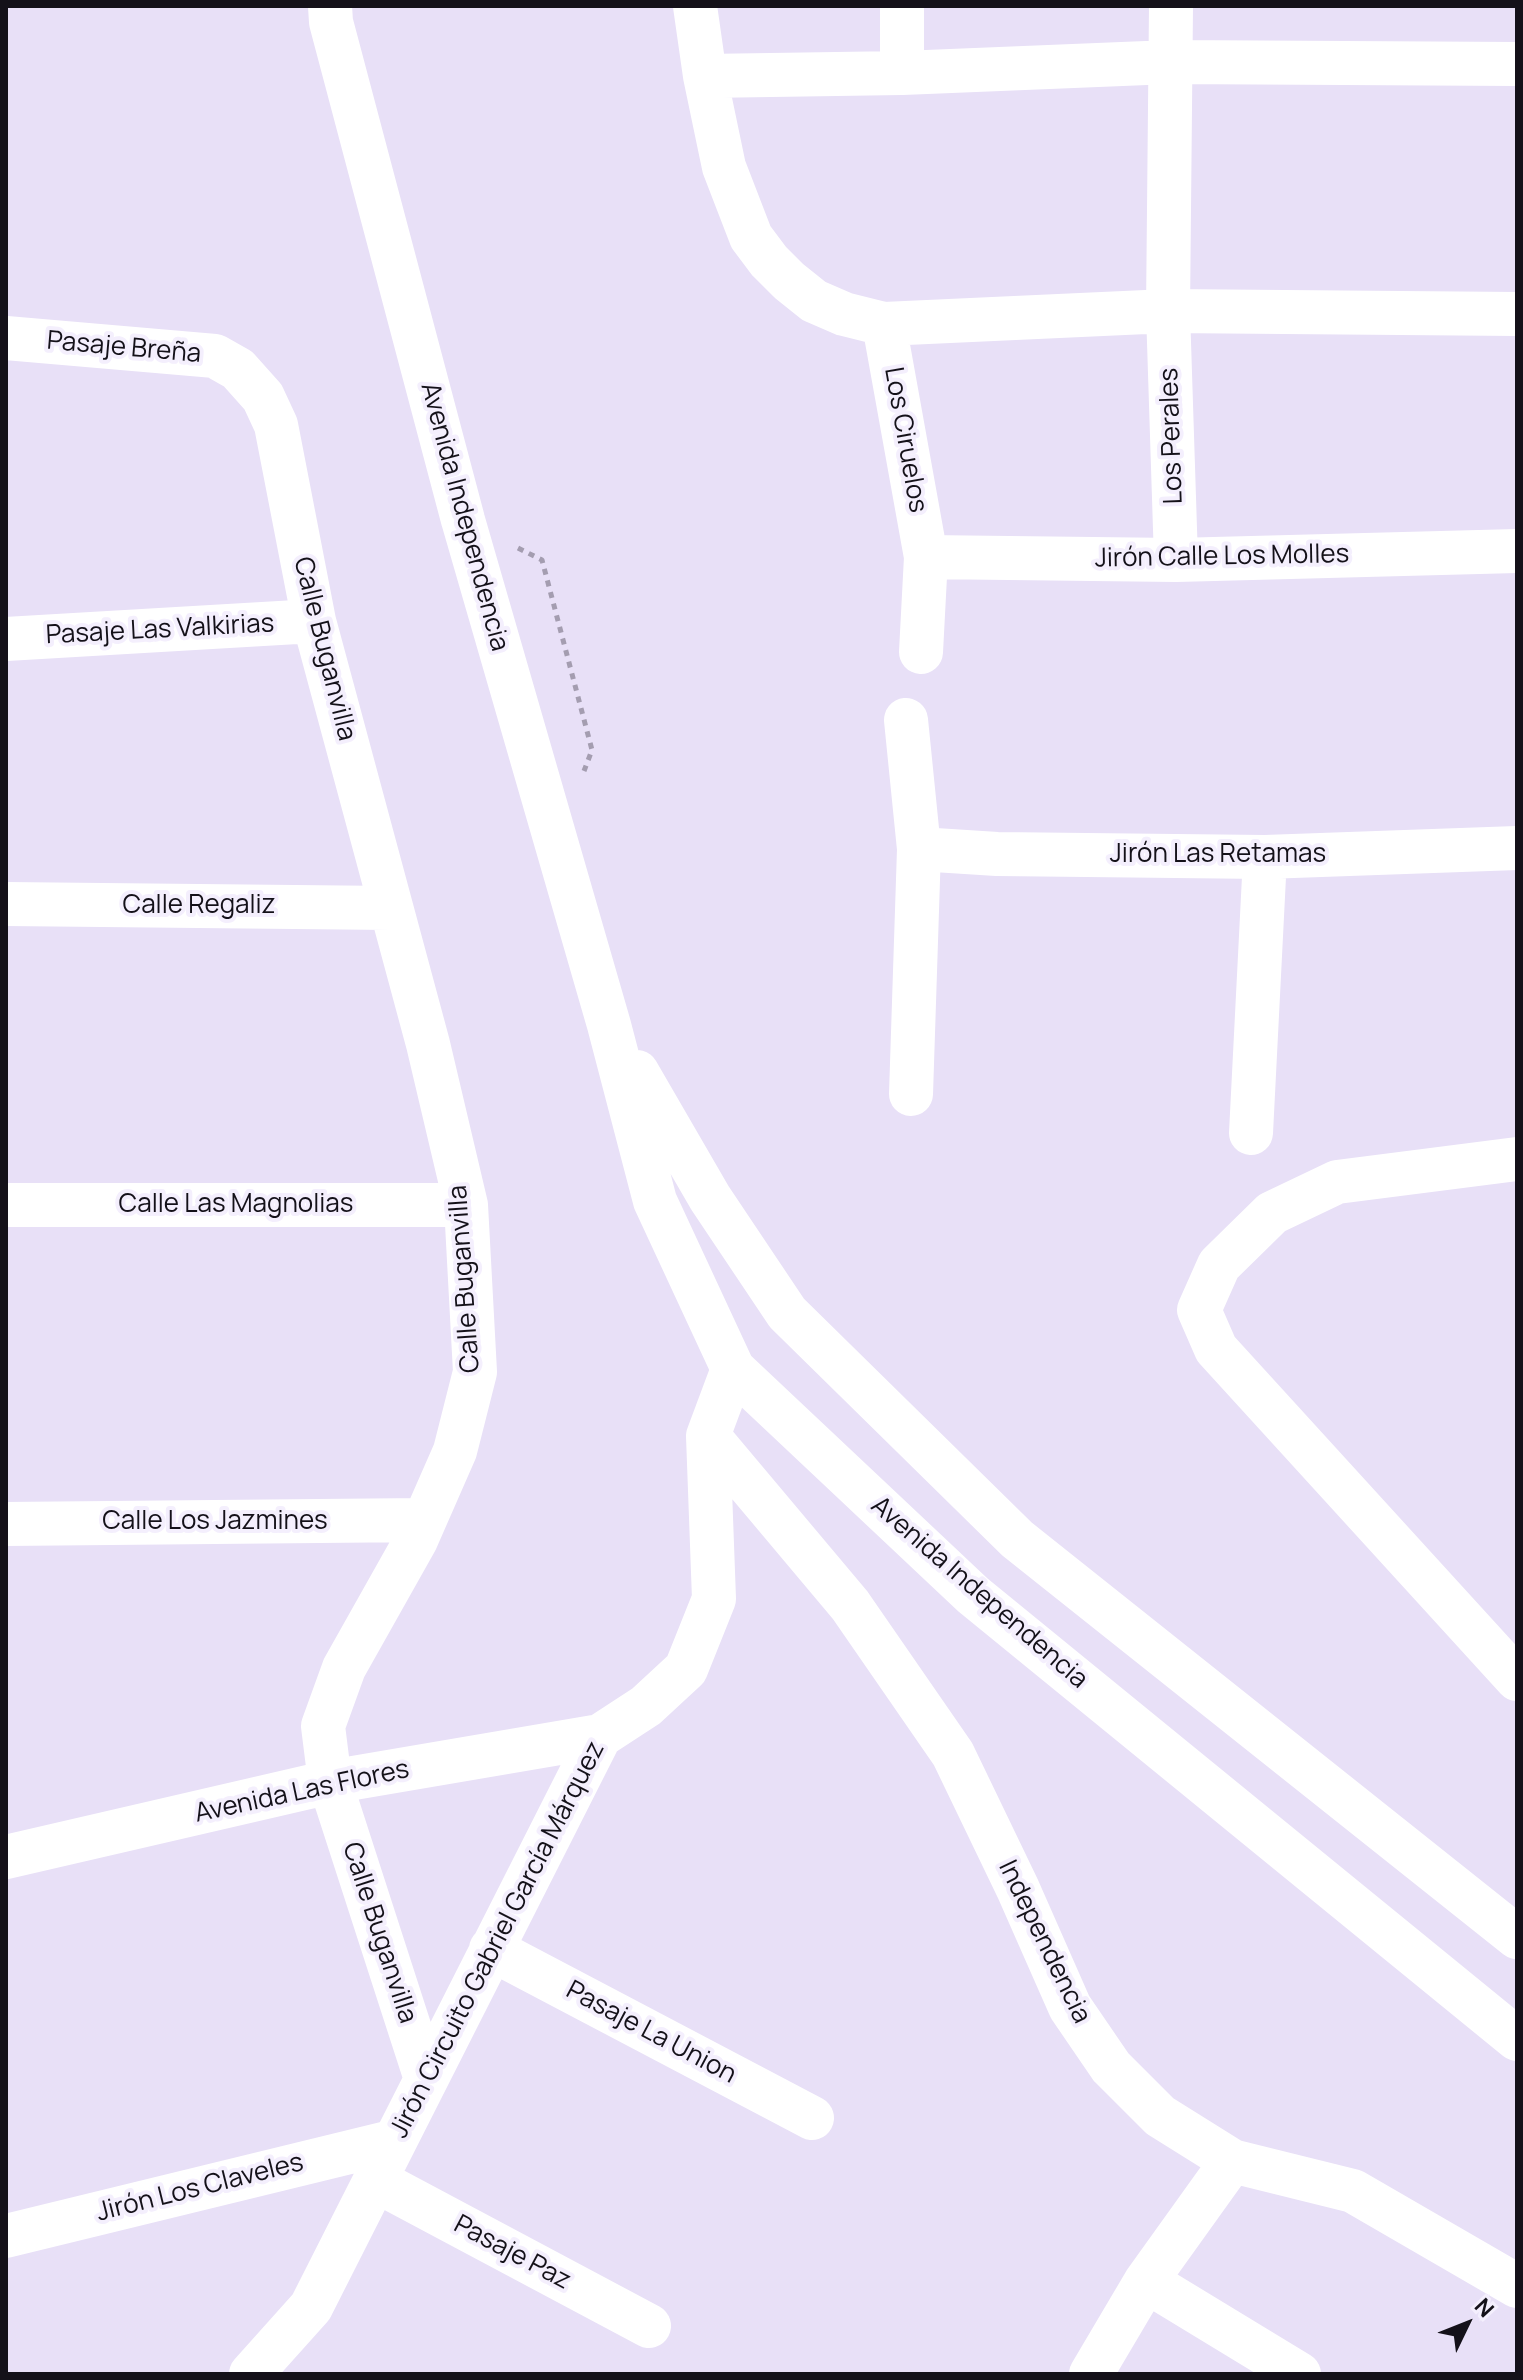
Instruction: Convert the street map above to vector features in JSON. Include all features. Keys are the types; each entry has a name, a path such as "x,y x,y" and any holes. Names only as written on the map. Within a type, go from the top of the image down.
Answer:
{"street":[{"name":"Avenida Independencia","path":"330,6 331,22 463,520 609,1025 655,1201 733,1369 973,1595 1517,2039"},
{"path":"695,6 705,76 724,167 751,237 789,281 814,301 844,314 884,324 1168,311 1517,314"},
{"path":"902,6 902,73"},
{"name":"Los Perales","path":"1171,6 1168,311 1176,560"},
{"path":"705,76 902,73 1171,62 1517,64"},
{"name":"Los Ciruelos","path":"884,324 926,557 921,652"},
{"name":"Pasaje Breña","path":"6,338 180,351 215,356 238,369"},
{"name":"Calle Buganvilla","path":"238,369 263,397 276,425 314,621 428,1044 466,1205 475,1372 455,1451 416,1540 344,1668 323,1726 330,1782 426,2079"},
{"name":"Jirón Calle Los Molles","path":"926,557 1176,560 1517,551"},
{"name":"Pasaje Las Valkirias","path":"6,639 314,621"},
{"path":"906,720 919,849 911,1094"},
{"name":"Jirón Las Retamas","path":"919,849 997,854 1265,857 1517,848"},
{"path":"1251,1133 1265,857"},
{"name":"Calle Regaliz","path":"6,904 391,908"},
{"name":"Avenida Independencia","path":"609,1025 710,1198 787,1313 1017,1539 1517,1937"},
{"path":"1514,1162 1337,1182 1272,1213 1219,1265 1199,1310 1216,1349 1517,1679"},
{"name":"Calle Las Magnolias","path":"6,1205 466,1205"},
{"name":"Jirón Circuito Gabriel García Márquez","path":"251,2374 311,2307 600,1736 646,1706 686,1669 714,1599 708,1436 733,1369"},
{"name":"Independencia","path":"708,1436 850,1605 953,1754 1070,2007 1111,2067 1160,2116 1232,2161 1353,2191 1517,2286"},
{"name":"Calle Los Jazmines","path":"6,1524 423,1520"},
{"name":"Avenida Las Flores","path":"6,1857 330,1782 600,1736"},
{"name":"Pasaje La Union","path":"491,1949 812,2118"},
{"name":"Jirón Los Claveles","path":"6,2236 395,2141"},
{"path":"1091,2374 1146,2281 1232,2161"},
{"name":"Pasaje Paz","path":"375,2180 649,2326"},
{"path":"1146,2281 1299,2374"}]}
